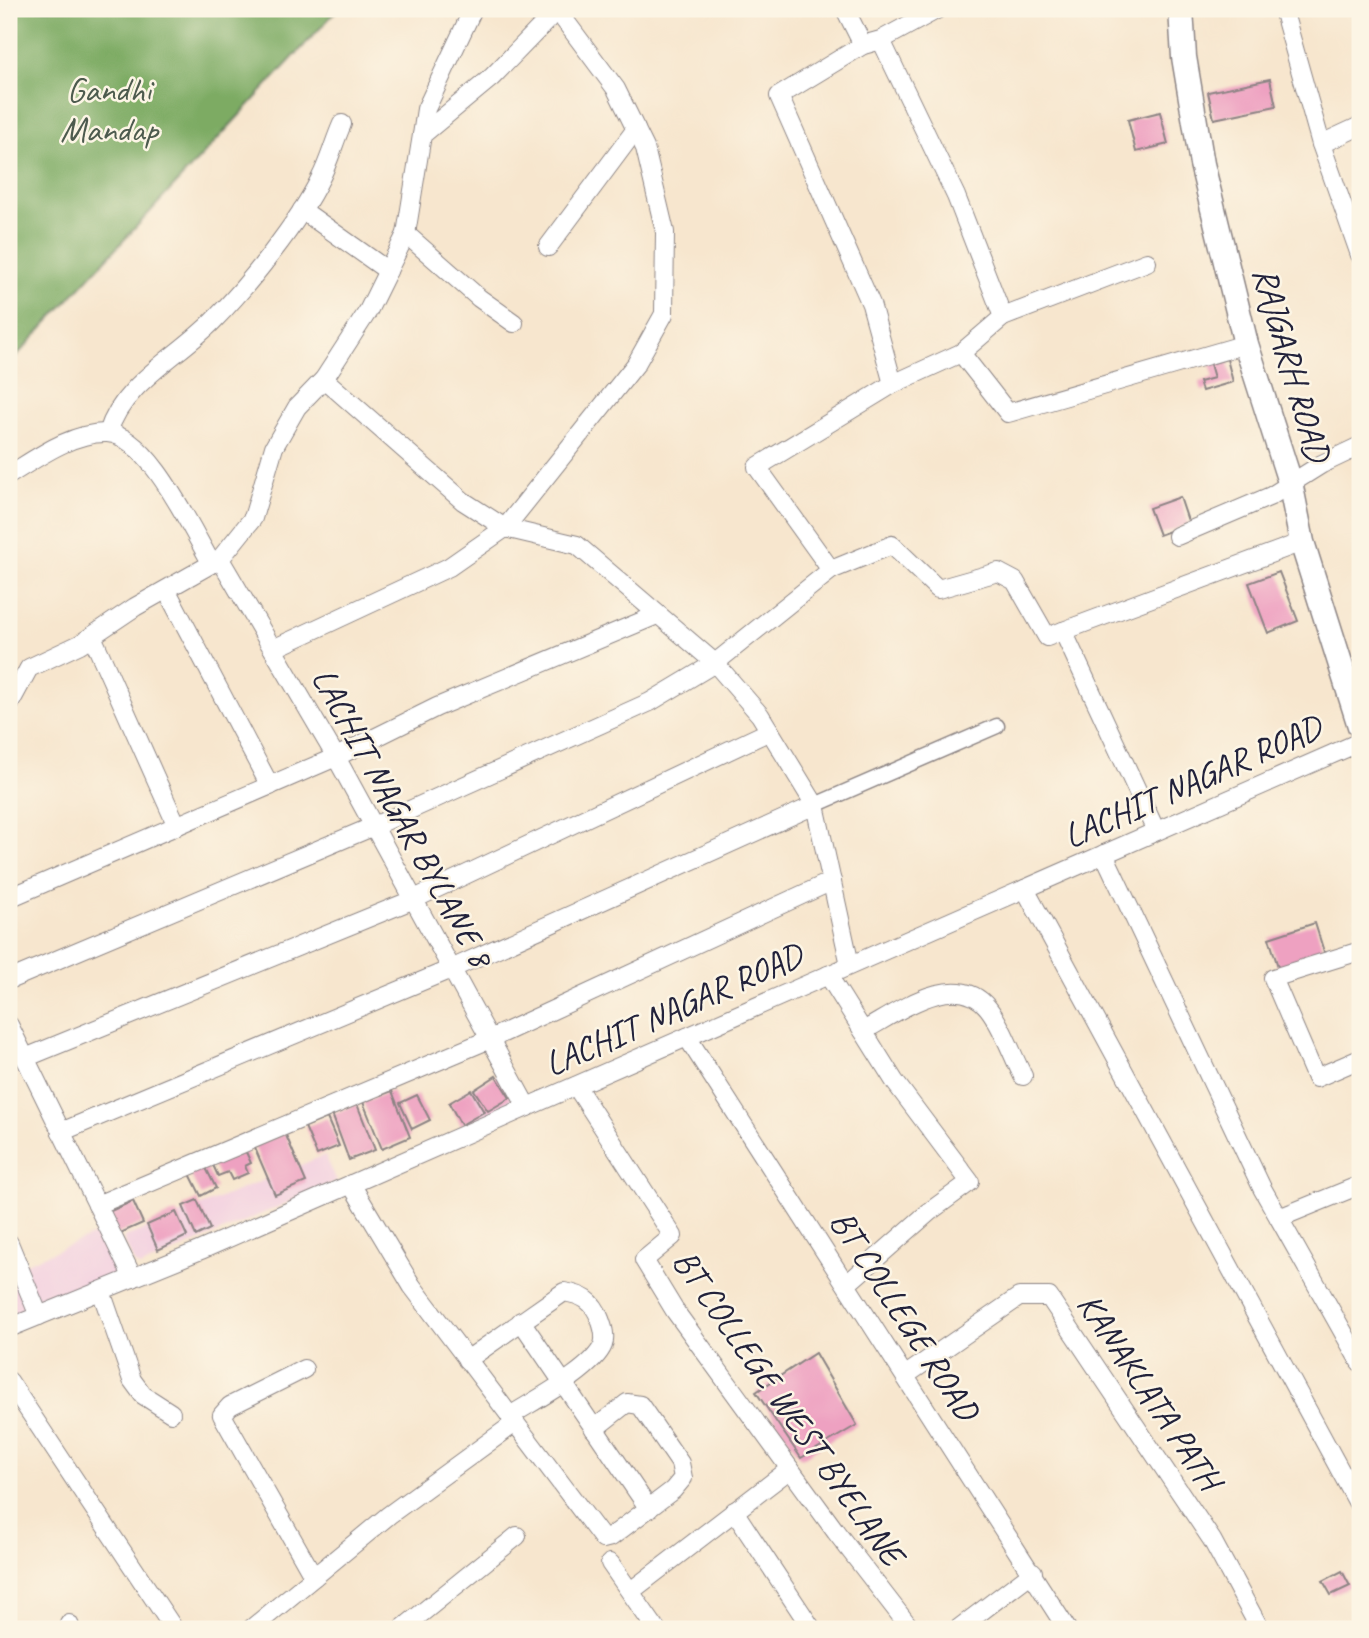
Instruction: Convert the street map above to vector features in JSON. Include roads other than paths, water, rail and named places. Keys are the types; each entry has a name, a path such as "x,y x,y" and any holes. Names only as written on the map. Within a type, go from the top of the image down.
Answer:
{"main road":[{"name":"RAJGARH ROAD","path":"1164,9 1184,57"},
{"name":"RAJGARH ROAD","path":"1181,9 1184,57 1202,164 1246,344 1290,482 1302,542 1360,726"}],"street":[{"path":"9,705 29,668 92,636 135,607 216,562 253,518 274,447 291,417 324,379 368,311 406,234 426,109 473,9"},
{"path":"273,649 449,567 505,528 636,364 664,314 665,232 645,148 616,89 557,9 492,77 422,135"},
{"path":"845,9 863,45"},
{"path":"893,384 871,304 779,96 863,45 881,40 938,9"},
{"path":"1283,9 1321,144 1360,255"},
{"path":"881,40 956,196 1003,317"},
{"path":"9,475 65,443 108,433 124,400 215,320 302,210 321,178 342,124"},
{"path":"1321,144 1360,126"},
{"path":"548,247 636,129"},
{"path":"302,210 387,271"},
{"path":"406,234 493,310 514,323"},
{"path":"831,570 757,467 893,384 961,353 1003,317 1147,262"},
{"path":"961,353 1008,413 1246,344"},
{"path":"324,379 463,501 505,528 578,545 715,663 760,715 815,804 850,965"},
{"name":"LACHIT NAGAR BYLANE 8","path":"108,433 127,440 153,467 273,649 336,757 527,1107"},
{"path":"1177,536 1271,496 1290,482 1360,446"},
{"path":"9,980 372,827 650,702 715,663 831,570 892,545 938,589 998,572 1015,581 1047,637 1302,542"},
{"path":"167,591 270,786"},
{"path":"9,898 336,757 438,707 657,615"},
{"path":"1063,631 1156,831"},
{"path":"92,636 177,826"},
{"path":"61,1132 451,969 815,804 997,726"},
{"path":"25,1058 412,900 770,731"},
{"name":"LACHIT NAGAR ROAD","path":"9,1328 351,1184 1360,742"},
{"path":"1104,854 1279,1217 1360,1362"},
{"path":"97,1205 490,1039 832,881"},
{"path":"1025,889 1360,1507"},
{"path":"1360,951 1273,978 1316,1078 1360,1059"},
{"path":"828,975 895,1082 970,1182 929,1212 847,1284"},
{"path":"863,1031 915,1003 955,989 977,996 990,1010 1023,1076"},
{"path":"9,1025 133,1278"},
{"name":"BT COLLEGE ROAD","path":"687,1037 1067,1629"},
{"name":"BT COLLEGE WEST BYELANE","path":"576,1086 673,1236 644,1260 675,1311 911,1629"},
{"path":"351,1184 412,1286 603,1539 611,1537 649,1509 673,1490 683,1478 680,1463 640,1405 628,1404 594,1429"},
{"path":"1279,1217 1360,1185"},
{"path":"9,1243 39,1316"},
{"path":"101,1291 132,1380 143,1395 171,1413"},
{"path":"251,1629 389,1515 594,1360 604,1343 604,1329 596,1308 582,1295 564,1292 467,1360"},
{"name":"KANAKLATA PATH","path":"906,1375 1019,1297 1049,1297 1212,1540 1260,1629"},
{"path":"521,1321 649,1509"},
{"path":"303,1369 230,1406 222,1415 314,1577"},
{"path":"9,1381 174,1629"},
{"path":"631,1591 790,1469"},
{"path":"734,1511 812,1629"},
{"path":"402,1629 516,1536"},
{"path":"610,1563 656,1629"},
{"path":"958,1629 1033,1573"}],"park label":[{"name":"Gandhi Mandap","path":"109,109"}]}
